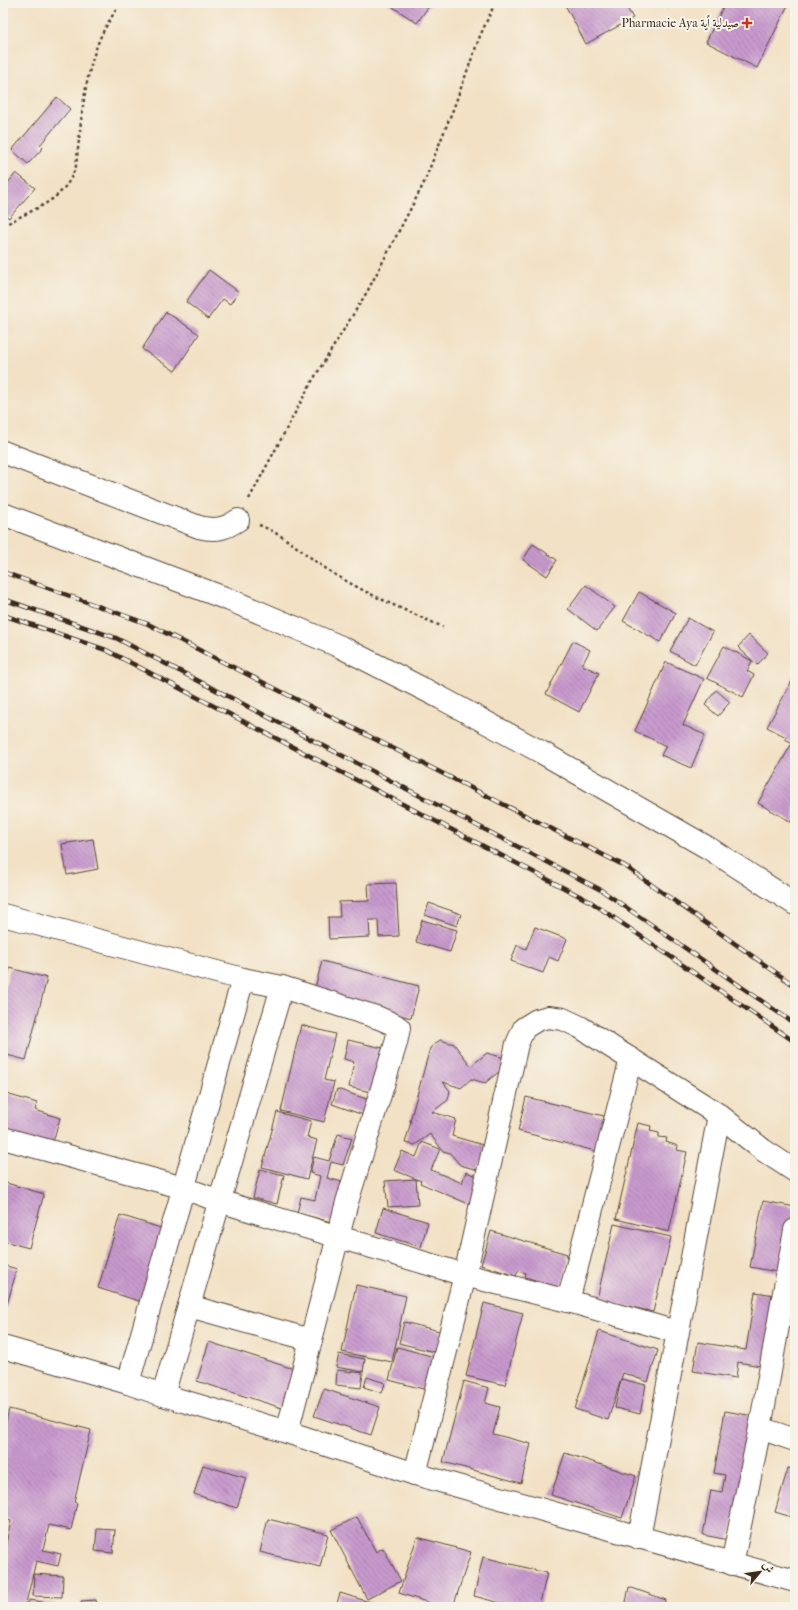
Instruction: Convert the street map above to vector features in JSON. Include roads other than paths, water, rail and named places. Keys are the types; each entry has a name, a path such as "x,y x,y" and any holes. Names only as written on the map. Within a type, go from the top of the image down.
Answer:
{"street":[{"path":"3,452 199,528 219,529 229,526 238,520"},
{"path":"3,514 230,600 340,646 541,752 710,849 795,904"},
{"path":"3,916 243,979 282,987 379,1018 395,1024 399,1028 396,1043 347,1202 287,1432"},
{"path":"128,1382 243,979"},
{"path":"163,1395 282,987"},
{"path":"415,1474 465,1275 518,1044 524,1028 537,1020 548,1017 564,1019 580,1027 719,1115 763,1150 795,1171"},
{"path":"568,1301 631,1059"},
{"path":"639,1538 719,1115"},
{"path":"3,1138 184,1188 219,1202 465,1275 568,1301 677,1332"},
{"path":"732,1564 760,1428 795,1230"},
{"path":"189,1306 311,1340"},
{"path":"3,1348 128,1382 163,1395 287,1432 415,1474 795,1581"},
{"path":"760,1428 795,1440"}],"railway":[{"path":"3,572 148,624 625,866 795,986"},
{"path":"3,599 116,638 601,890 795,1024"},
{"path":"3,615 106,650 591,902 795,1042"}],"place":[{"name":"Pharmacie Aya صيدلية اًية","path":"747,23"}]}
